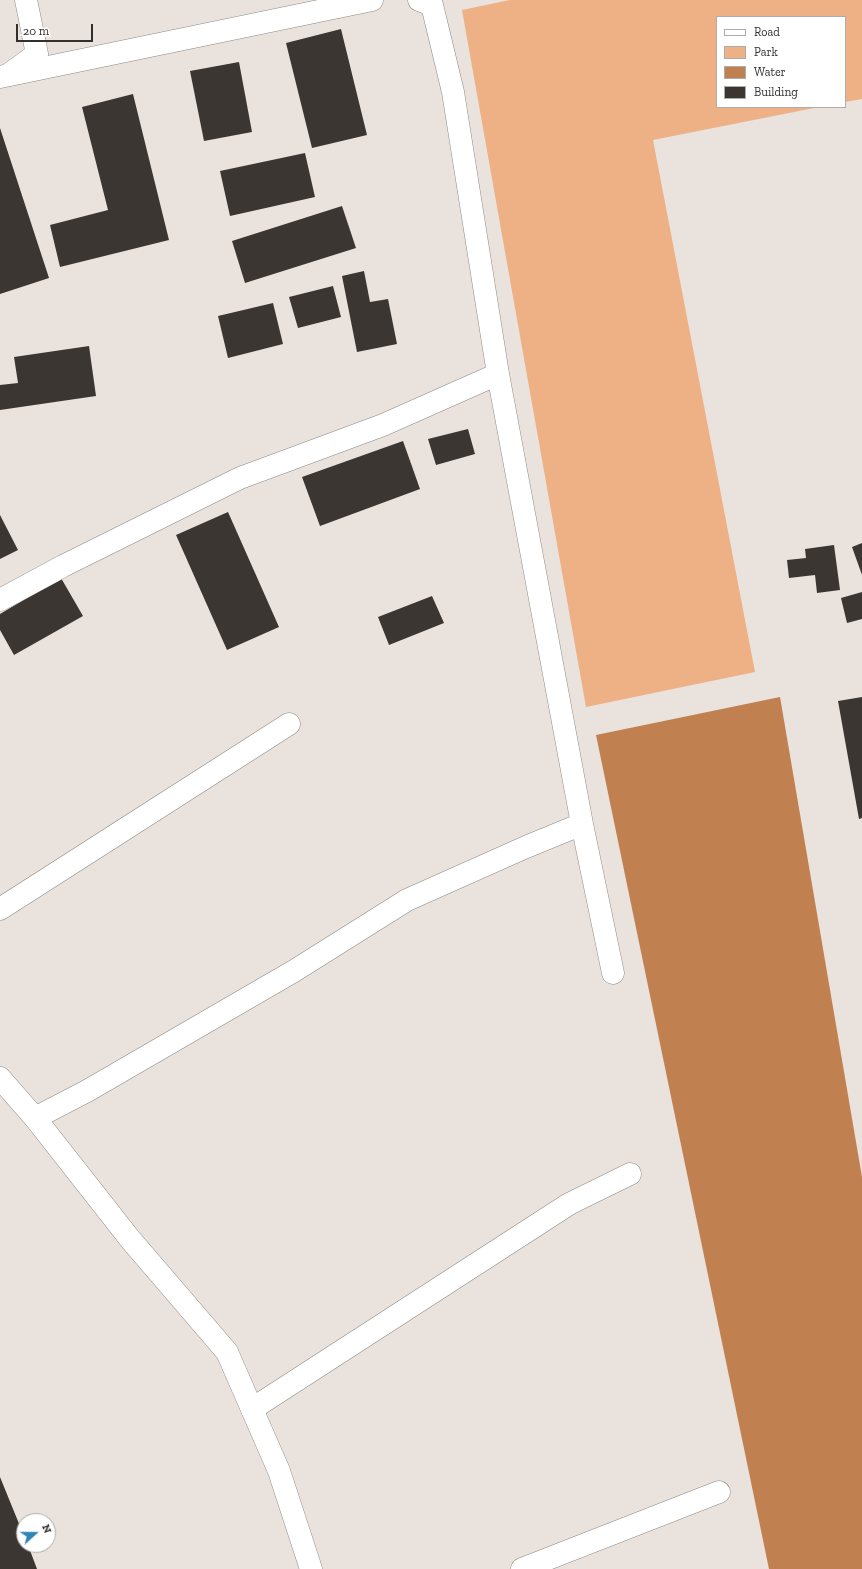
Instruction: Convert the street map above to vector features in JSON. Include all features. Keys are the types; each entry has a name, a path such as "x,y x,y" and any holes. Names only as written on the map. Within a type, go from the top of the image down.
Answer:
{"street":[{"path":"4,76 37,54 26,0"},
{"path":"4,76 372,0"},
{"path":"419,0 432,5 453,92 498,374 582,824 613,973"},
{"path":"0,600 63,566 240,478 383,425 498,374"},
{"path":"0,909 288,724"},
{"path":"35,1118 87,1091 294,971 407,900 526,847 582,824"},
{"path":"0,1078 35,1118 130,1238 228,1352 279,1471 311,1569"},
{"path":"252,1409 568,1204 630,1174"},
{"path":"522,1569 719,1492"}],"green space":[{"path":"510,0 862,0 862,99 846,102 846,16 716,16 716,108 814,108 653,140 755,672 586,707 462,10"}],"water":[{"path":"780,697 862,1177 862,1569 769,1569 596,735"}],"building":[{"path":"341,29 367,135 312,148 286,43"},
{"path":"239,62 252,132 204,141 190,71"},
{"path":"133,94 169,240 60,267 50,225 108,210 82,107"},
{"path":"0,128 49,278 0,294"},
{"path":"305,153 315,197 230,216 220,171"},
{"path":"342,206 356,248 245,283 232,241"},
{"path":"364,271 370,302 388,299 397,344 357,352 342,276"},
{"path":"333,286 341,317 298,328 289,297"},
{"path":"273,303 283,344 228,358 218,316"},
{"path":"89,346 96,396 0,410 0,385 18,383 14,357"},
{"path":"468,429 475,454 436,465 428,439"},
{"path":"403,441 420,489 320,526 302,477"},
{"path":"228,512 279,627 227,650 176,535"},
{"path":"0,515 18,550 0,559"},
{"path":"862,543 862,575 852,547"},
{"path":"834,545 840,590 817,593 815,575 789,578 787,560 806,558 805,549"},
{"path":"61,578 83,616 14,655 0,630 0,614"},
{"path":"862,592 862,619 847,623 841,598"},
{"path":"432,596 444,623 389,645 378,617"},
{"path":"862,697 862,818 859,819 838,701"},
{"path":"0,1477 16,1516 16,1553 31,1553 37,1569 0,1569"}]}
